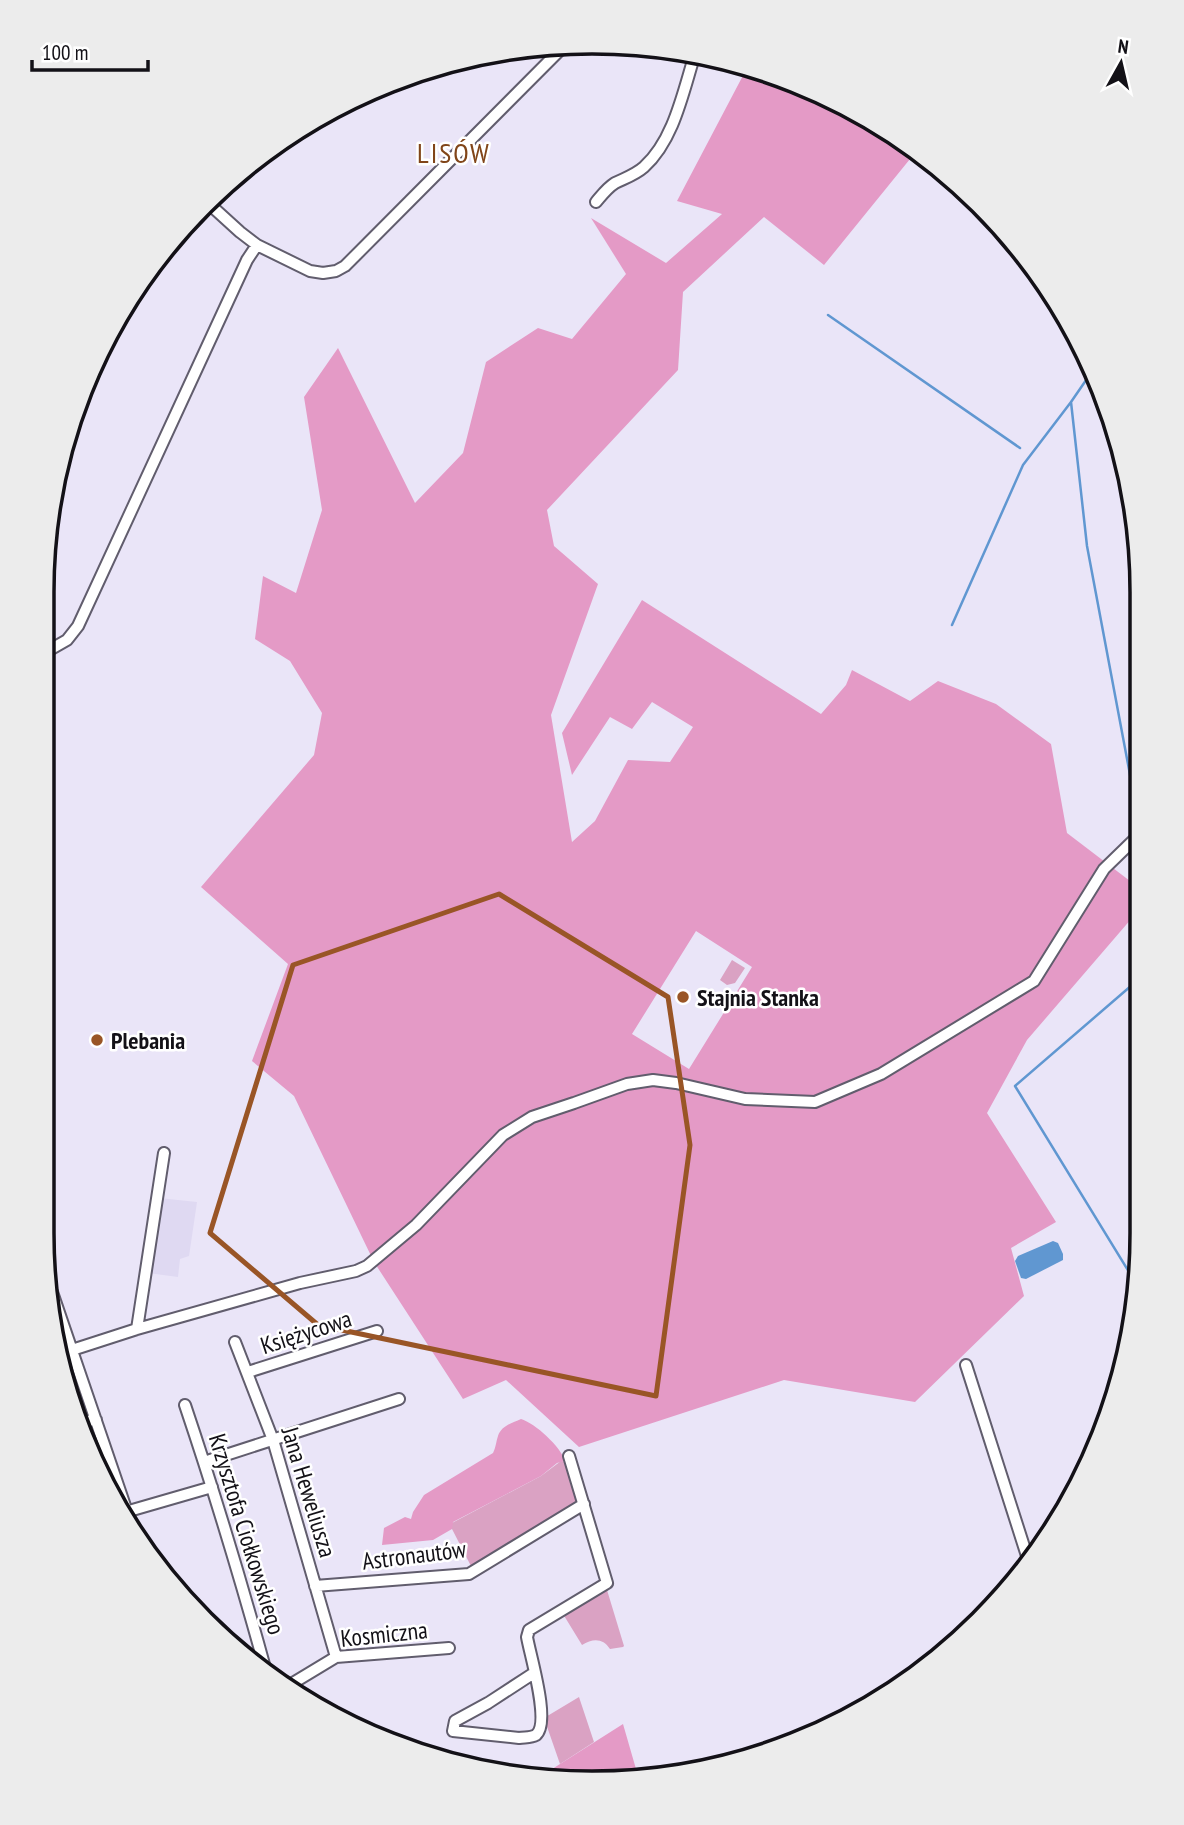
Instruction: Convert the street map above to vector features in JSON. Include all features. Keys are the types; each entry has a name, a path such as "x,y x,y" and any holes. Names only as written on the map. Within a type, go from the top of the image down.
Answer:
{"street":[{"path":"215,209 257,245 310,271 328,273 345,266 555,55"},
{"path":"596,202 613,184 642,169 654,157 667,137 692,64"},
{"path":"54,647 67,640 78,626 247,260 257,245"},
{"path":"72,1350 137,1329 368,1266 416,1225 503,1135 532,1117 627,1084 653,1080 745,1099 816,1102 881,1074 1034,981 1104,869 1130,844"},
{"path":"137,1329 164,1153"},
{"path":"62,1321 115,1480"},
{"name":"Księżycowa","path":"248,1372 377,1331"},
{"name":"Jana Heweliusza","path":"235,1342 273,1440 336,1657"},
{"path":"966,1365 1025,1551"},
{"path":"204,1462 399,1399"},
{"name":"Krzysztofa Ciołkowskiego","path":"185,1405 262,1658"},
{"path":"88,1421 96,1420"},
{"path":"534,1673 455,1721 453,1731 519,1738 537,1734 540,1728 541,1704 527,1637 528,1630 607,1583 569,1456"},
{"path":"132,1511 212,1487"},
{"name":"Astronautów","path":"315,1586 469,1574 584,1504"},
{"name":"Kosmiczna","path":"295,1682 336,1657 449,1648"}],"highlighted area":[{"path":"499,894 668,997 690,1145 656,1396 318,1325 210,1233 293,965"}],"shaded area":[{"path":"743,76 798,95 830,110 861,126 910,159 824,265 764,217 683,292 678,370 547,510 554,546 598,584 551,715 572,842 595,821 628,760 670,762 693,727 652,702 632,729 610,717 572,775 562,733 642,600 821,714 846,685 852,670 910,701 938,681 996,704 1051,744 1067,833 1130,881 1130,920 1027,1040 987,1113 1056,1222 1011,1248 1024,1296 915,1402 784,1380 579,1447 506,1380 463,1399 374,1262 294,1096 252,1061 288,964 201,887 314,755 322,713 290,661 255,639 263,576 296,593 322,510 304,397 338,348 415,503 463,453 486,362 538,328 572,339 626,274 591,218 666,263 722,214 677,201","holes":["696,931 752,967 689,1069 632,1034"]},
{"path":"732,960 745,968 735,983 727,985 720,980"},
{"path":"159,1198 197,1202 189,1256 180,1259 178,1277 148,1273"},
{"path":"521,1419 547,1436 565,1461 453,1522 452,1529 433,1540 382,1545 384,1528 405,1517 411,1519 424,1495 493,1453 502,1430"},
{"path":"561,1461 567,1462 576,1505 472,1568 452,1529 452,1523 541,1476"},
{"path":"605,1590 623,1647 610,1649 597,1640 582,1645 563,1614"},
{"path":"579,1697 594,1742 560,1764 544,1718"},
{"path":"623,1724 636,1769 552,1769"}],"water":[{"path":"1053,1241 1058,1243 1063,1260 1026,1279 1021,1278 1015,1261 1018,1256"}],"waterway":[{"path":"828,315 1020,448"},
{"path":"1086,380 1071,402 1087,546 1130,775"},
{"path":"952,625 1023,465 1071,402"},
{"path":"1129,1271 1015,1086 1130,987"}],"place":[{"name":"Stajnia Stanka","path":"683,997"},
{"name":"Plebania","path":"97,1040"}],"district":[{"name":"LISÓW","path":"454,152"}]}
